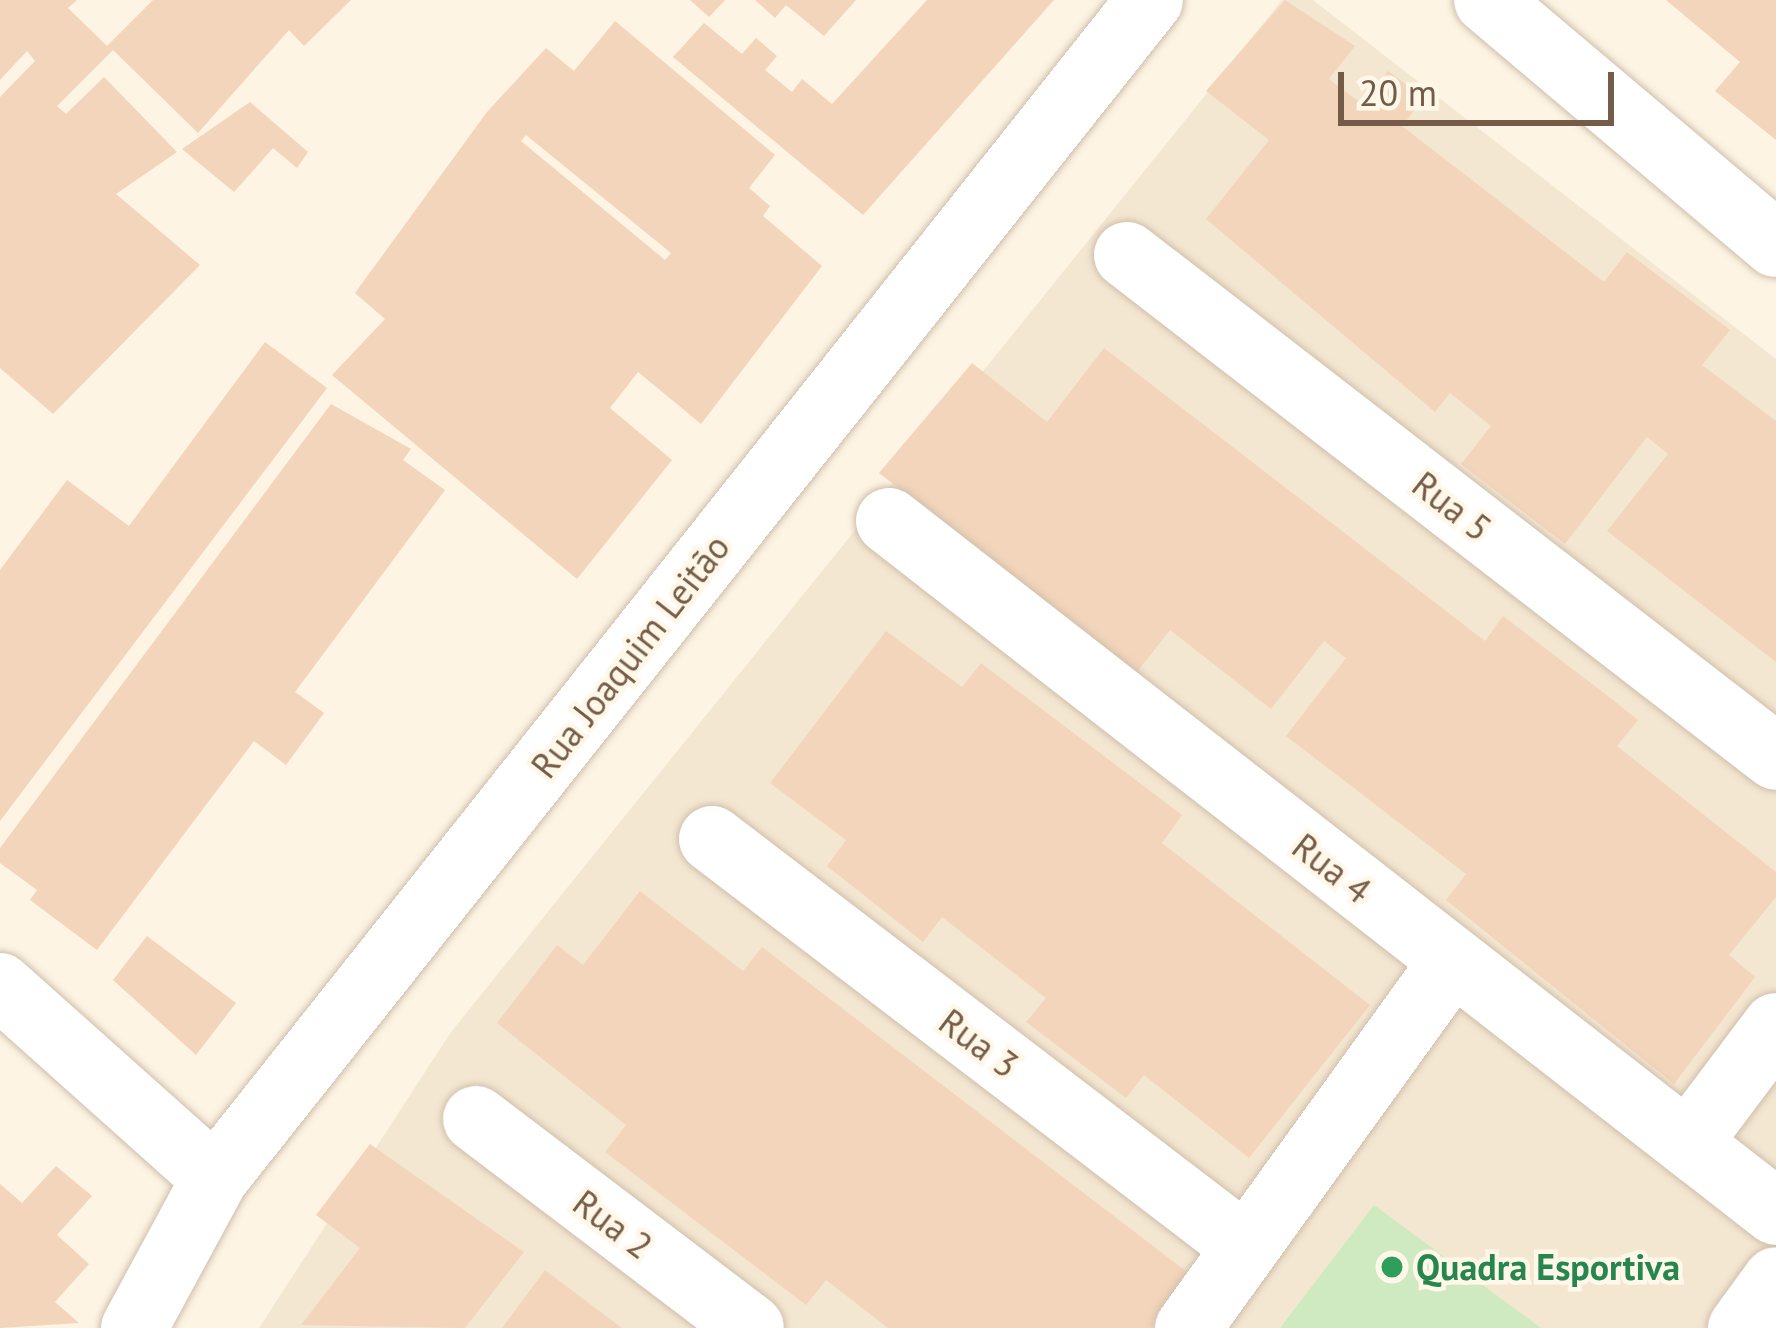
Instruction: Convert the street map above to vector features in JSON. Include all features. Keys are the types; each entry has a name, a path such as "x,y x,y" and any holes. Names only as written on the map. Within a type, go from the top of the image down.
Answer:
{"street":[{"name":"Rua Joaquim Leitão","path":"134,1328 215,1178 1150,0"},
{"path":"1493,2 1776,244"},
{"name":"Rua 5","path":"1127,255 1776,758"},
{"name":"Rua 4","path":"889,520 1688,1143 1768,1189"},
{"name":"Rua 3","path":"712,839 1246,1246"},
{"path":"1188,1328 1452,962"},
{"path":"0,986 215,1178"},
{"path":"1688,1143 1776,1026"},
{"name":"Rua 2","path":"476,1119 751,1328"},
{"path":"1741,1328 1776,1280"}],"shaded area":[{"path":"1282,0 1313,0 1776,359 1776,1328 259,1328 451,1032"}],"green space":[{"name":"Quadra Esportiva","path":"1374,1205 1541,1328 1280,1328"}],"building":[{"path":"0,0 77,0 68,8 107,46 153,0 351,0 304,46 289,30 198,133 113,50 57,106 66,114 104,77 177,152 116,194 200,265 53,414 0,368 0,97 35,61 27,51 0,80"},
{"path":"690,0 725,0 709,17"},
{"path":"755,0 856,0 824,36 786,5 775,18"},
{"path":"927,0 1054,0 863,215 673,57 704,23 742,54 756,38 777,56 765,70 792,92 802,79 832,104"},
{"path":"1285,0 1355,46 1329,79 1362,104 1388,71 1424,98 1402,126 1604,282 1627,252 1730,330 1702,365 1776,421 1776,662 1607,531 1668,454 1647,437 1565,544 1461,464 1491,426 1450,393 1435,412 1206,219 1269,140 1206,91"},
{"path":"1666,0 1776,0 1776,140 1715,91 1740,62"},
{"path":"615,21 775,155 749,188 770,206 763,216 822,266 701,424 638,372 610,408 672,460 577,579 332,375 385,319 355,293 487,112 546,48 574,71","holes":["526,135 671,253 665,260 521,141"]},
{"path":"250,102 308,152 297,168 273,148 234,192 182,149"},
{"path":"265,342 327,388 0,821 0,570 67,480 129,526"},
{"path":"1104,348 1485,641 1503,616 1604,693 1638,720 1617,746 1776,872 1776,897 1729,955 1755,977 1674,1084 1446,900 1466,874 1286,736 1346,658 1324,641 1271,709 1170,630 1137,672 879,473 972,363 1047,422"},
{"path":"331,404 411,449 403,460 445,490 295,692 324,713 286,765 254,741 97,950 30,900 37,890 0,863 0,848"},
{"path":"886,631 962,687 981,663 1182,815 1162,843 1370,1005 1249,1158 1144,1075 1126,1098 1026,1022 1046,998 942,917 923,942 827,866 846,840 770,783"},
{"path":"640,891 743,971 762,947 1191,1275 1151,1328 888,1328 826,1280 806,1305 605,1152 626,1125 497,1023 557,945 583,965"},
{"path":"147,936 236,1003 196,1055 113,980"},
{"path":"370,1144 524,1252 465,1328 301,1325 360,1248 316,1215"},
{"path":"56,1166 92,1196 57,1235 89,1264 55,1302 79,1323 0,1328 0,1184 22,1203"},
{"path":"545,1270 622,1328 502,1328"}],"place":[{"name":"Quadra Esportiva","path":"1392,1267"}]}
